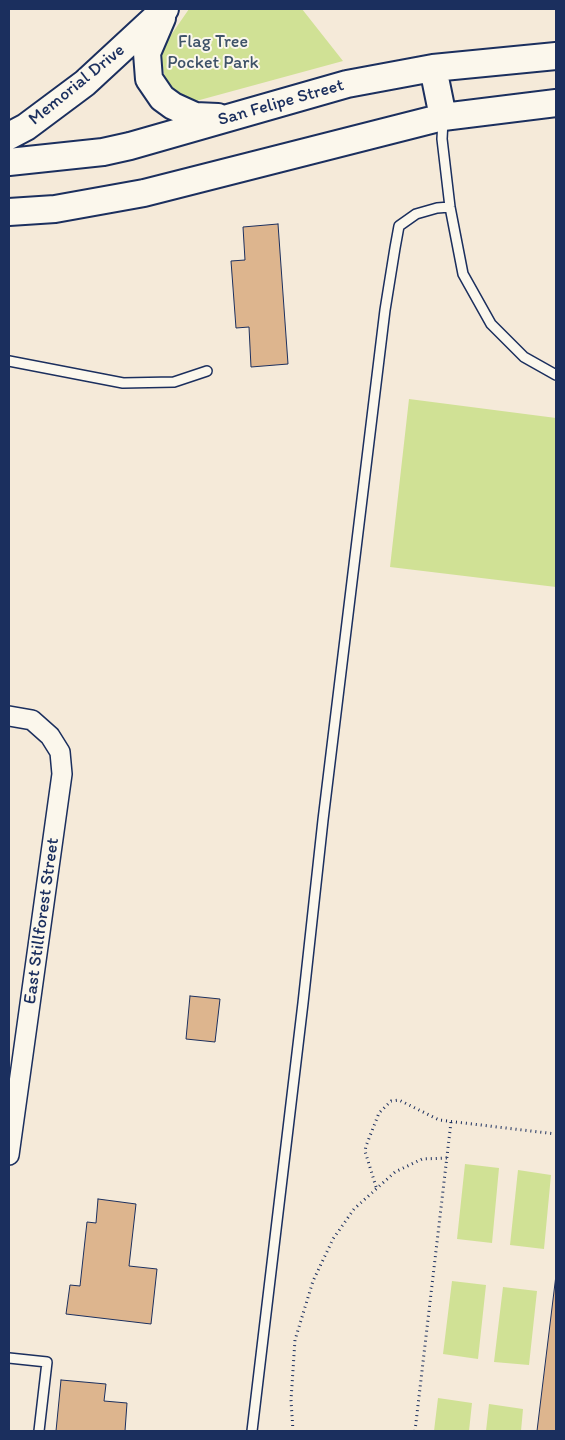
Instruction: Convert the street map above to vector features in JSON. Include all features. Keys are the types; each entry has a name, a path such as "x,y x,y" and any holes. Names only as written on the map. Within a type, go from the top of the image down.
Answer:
{"main road":[{"path":"166,9 150,40 147,53 149,79 162,98 173,106 195,116 227,118"},
{"name":"Memorial Drive","path":"9,136 26,128 86,83 166,9"},
{"name":"San Felipe Street","path":"9,162 103,152 347,84 433,68 556,56"},
{"path":"433,68 443,117"},
{"path":"9,212 55,209 144,193 443,117 556,103"}],"street":[{"name":"East Stillforest Street","path":"9,716 32,720 50,736 60,752 62,774 9,1155"}],"lane":[{"path":"443,117 442,139 450,206 463,274 491,324 524,357 556,375"},
{"path":"252,1431 323,820 392,266 399,226 416,214 450,206"},
{"path":"9,361 123,383 174,382 207,371"},
{"path":"9,1358 47,1362 39,1431"}],"path":[{"path":"376,1187 365,1152 366,1146 379,1113 391,1102 398,1100 439,1120 556,1134"},
{"path":"415,1431 451,1122"},
{"path":"293,1431 291,1400 292,1363 296,1340 305,1302 317,1272 338,1231 354,1209 376,1187 395,1172 415,1162 429,1158 447,1158"}],"green space":[{"name":"Flag Tree Pocket Park","path":"189,9 302,9 343,61 185,104 165,79 160,51"},
{"path":"409,399 556,418 556,587 390,567"},
{"path":"465,1164 499,1168 492,1243 457,1239"},
{"path":"518,1170 551,1175 544,1249 510,1245"},
{"path":"452,1281 486,1285 478,1359 443,1354"},
{"path":"503,1287 537,1291 529,1365 494,1362"},
{"path":"438,1398 472,1403 469,1431 434,1431"},
{"path":"489,1404 523,1409 521,1431 486,1431"}],"building":[{"path":"278,224 288,364 251,367 249,327 236,328 231,261 245,260 243,227"},
{"path":"190,996 220,999 215,1042 186,1039"},
{"path":"98,1199 136,1204 129,1266 157,1269 151,1324 66,1314 70,1285 80,1286 87,1222 96,1223"},
{"path":"556,1275 556,1431 537,1431"},
{"path":"61,1380 106,1384 104,1401 127,1403 125,1431 56,1431"}]}
